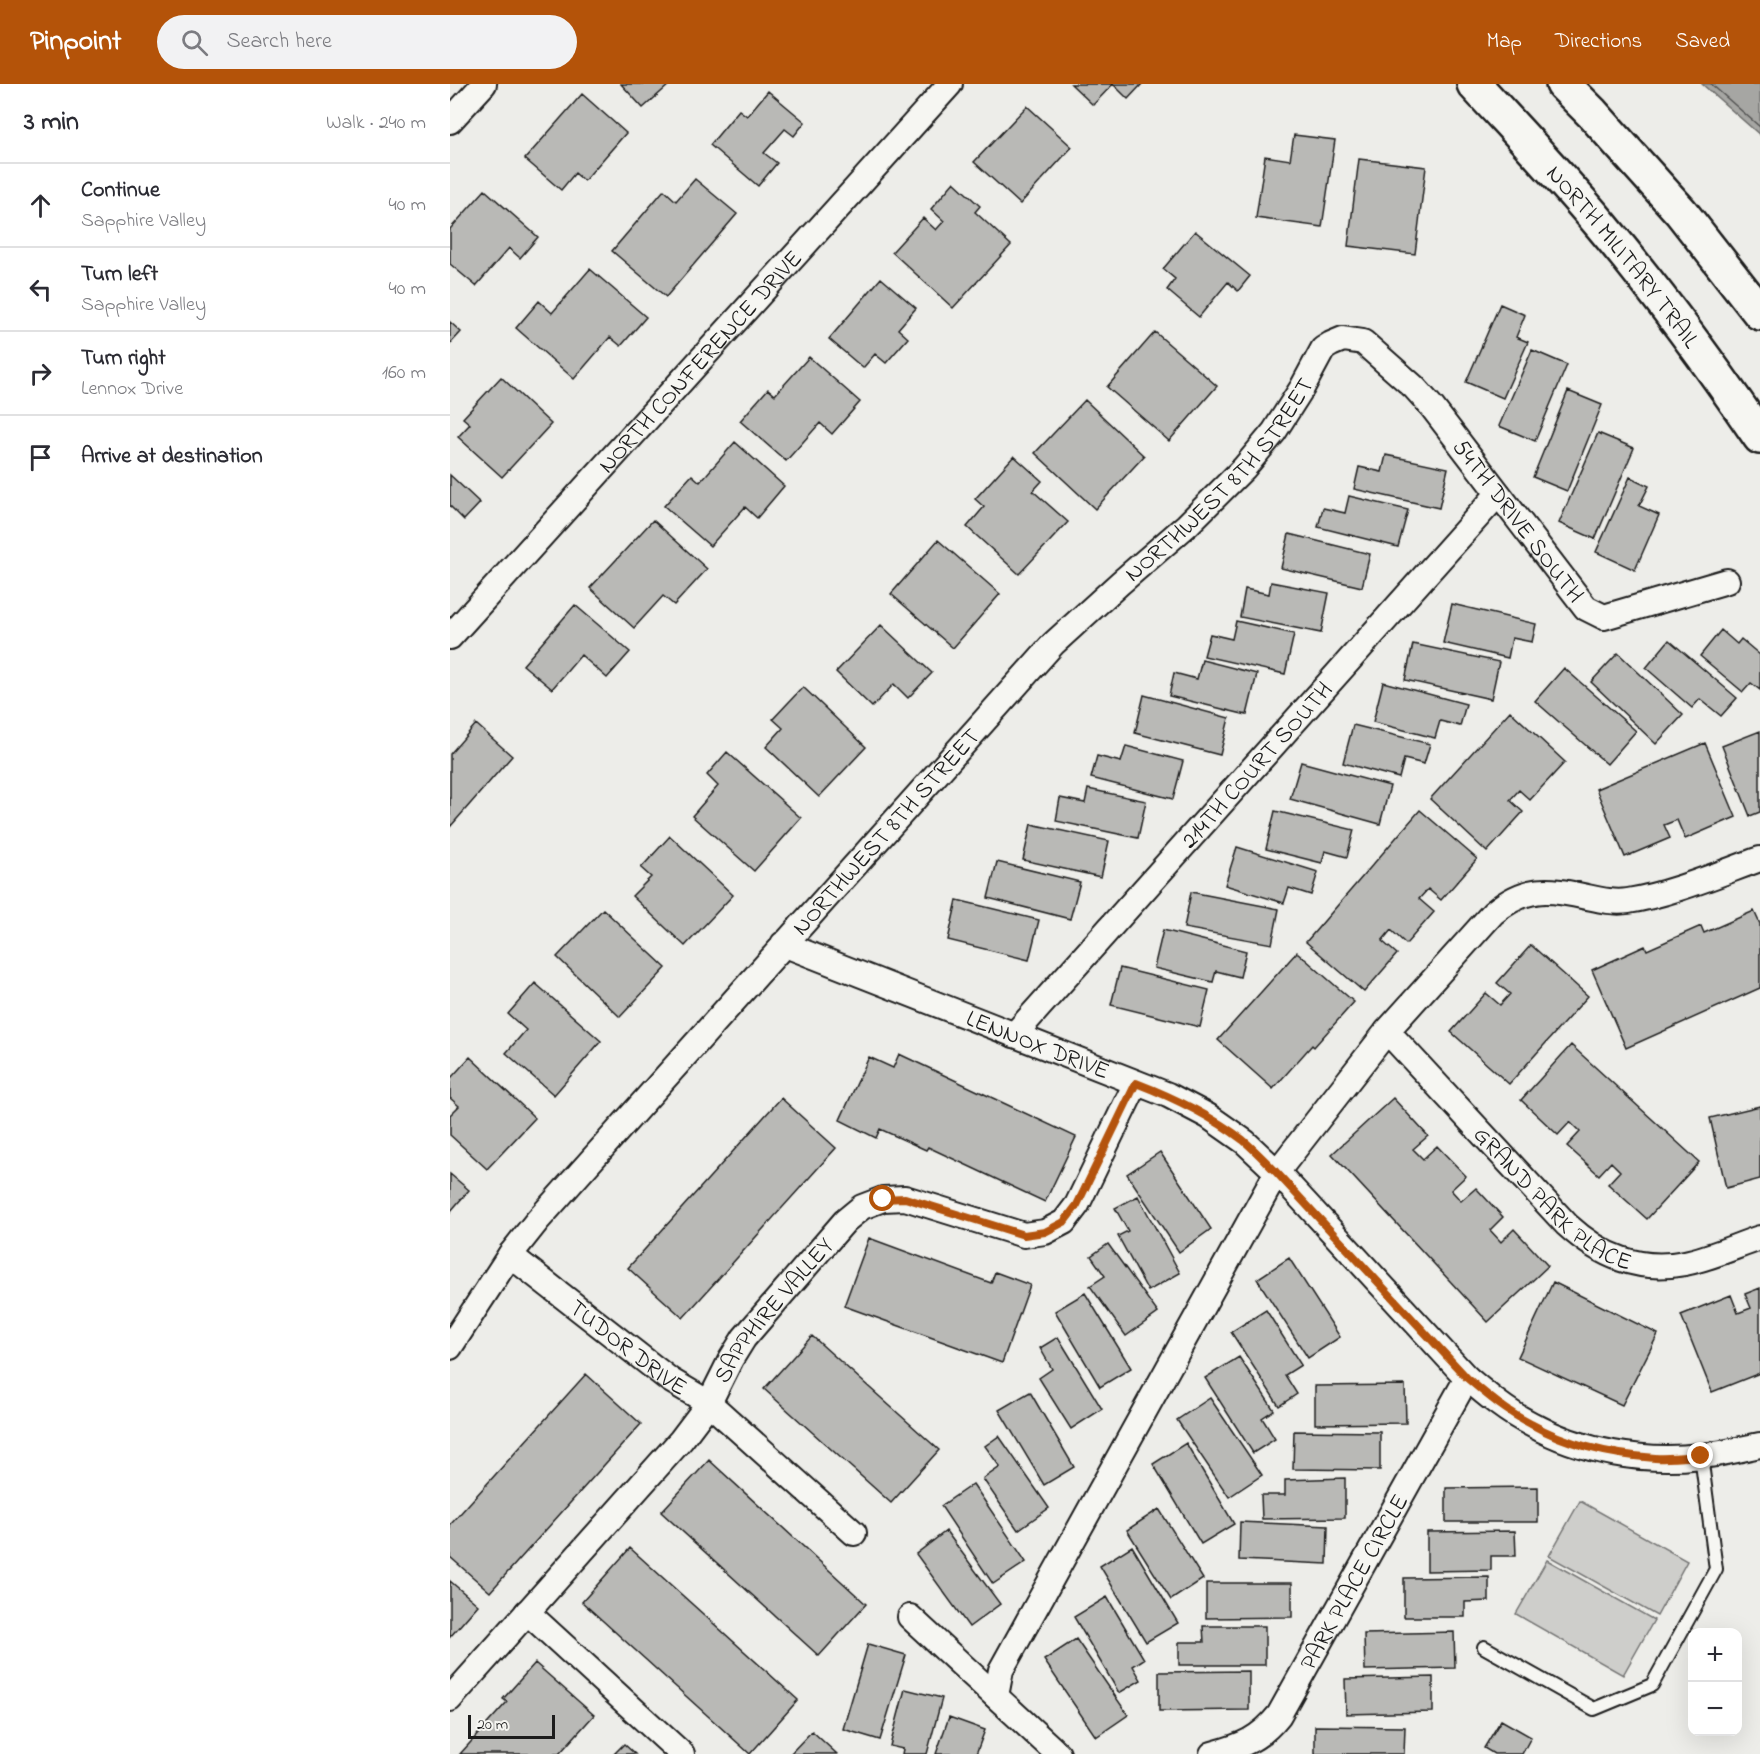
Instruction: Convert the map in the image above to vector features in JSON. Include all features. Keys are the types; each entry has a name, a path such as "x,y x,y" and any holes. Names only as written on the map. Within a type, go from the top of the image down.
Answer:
{"main road":[{"name":"NORTH MILITARY TRAIL","path":"1474,84 1602,226 1679,323 1760,437"},
{"path":"1563,84 1681,212 1760,313"}],"street":[{"path":"450,121 484,84"},
{"name":"NORTH CONFERENCE DRIVE","path":"450,637 950,84"},
{"name":"54TH DRIVE SOUTH","path":"1343,339 1363,342 1414,387 1432,407 1586,608 1604,617 1727,581"},
{"name":"NORTHWEST 8TH STREET","path":"450,1347 510,1255 537,1221 1053,644 1187,525 1244,468 1274,432 1323,349 1343,339"},
{"name":"214TH COURT SOUTH","path":"1014,1035 1498,494"},
{"path":"996,1696 1001,1670 1277,1173 1387,1031 1493,913 1508,901 1526,893 1546,890 1606,901 1640,899 1760,859"},
{"name":"LENNOX DRIVE","path":"783,944 1168,1095 1208,1116 1245,1142 1277,1173 1467,1378 1494,1401 1531,1425 1571,1442 1614,1454 1657,1458 1701,1456 1760,1445"},
{"name":"GRAND PARK PLACE","path":"1387,1031 1566,1225 1583,1240 1602,1251 1620,1259 1665,1265 1687,1262 1760,1238"},
{"name":"SAPPHIRE VALLEY","path":"450,1700 681,1440 709,1403 744,1338 844,1221 862,1207 883,1199 905,1198 1024,1235 1045,1232 1064,1222 1077,1205 1136,1083"},
{"name":"TUDOR DRIVE","path":"510,1255 670,1380 709,1403 854,1533"},
{"name":"PARK PLACE CIRCLE","path":"1212,1754 1252,1741 1269,1728 1279,1714 1467,1378"},
{"path":"527,1612 682,1754"},
{"path":"910,1617 1058,1754"}],"lane":[{"path":"1484,1647 1594,1709 1652,1685 1716,1569 1701,1456"}],"shaded area":[{"path":"1580,1501 1687,1561 1657,1616 1549,1556"},
{"path":"1547,1560 1654,1620 1623,1675 1516,1614"}],"water":[{"path":"1702,84 1760,84 1760,135"}],"building":[{"path":"621,84 670,84 643,108"},
{"path":"1071,84 1113,84 1093,105"},
{"path":"1113,84 1142,84 1128,99"},
{"path":"768,91 805,122 794,136 785,129 764,153 777,163 758,186 710,145 739,110 747,116"},
{"path":"582,94 626,133 584,181 575,173 561,190 525,159"},
{"path":"1027,106 1072,147 1020,204 974,162"},
{"path":"1294,135 1335,140 1322,227 1256,218 1265,156 1290,160"},
{"path":"1359,159 1426,167 1415,254 1348,246"},
{"path":"695,179 737,214 666,297 612,251 664,190 676,201"},
{"path":"954,182 980,206 975,212 1011,245 953,308 892,252 923,218 936,230 944,221 931,209"},
{"path":"485,190 538,237 520,258 509,248 476,286 450,264 450,229"},
{"path":"1195,231 1250,276 1238,291 1228,282 1199,317 1167,290 1175,279 1163,269"},
{"path":"590,269 646,317 621,346 610,337 574,379 516,328 539,301 552,313"},
{"path":"881,278 916,308 898,329 908,338 886,363 875,354 863,368 829,339"},
{"path":"1500,304 1525,315 1516,337 1528,342 1503,398 1466,382"},
{"path":"450,322 461,332 450,344"},
{"path":"1155,332 1217,386 1169,441 1107,387"},
{"path":"1532,350 1567,365 1535,441 1499,426"},
{"path":"809,357 860,402 832,434 820,423 786,461 740,421 768,389 775,395"},
{"path":"501,377 551,424 502,477 458,437 470,424 463,418"},
{"path":"1568,391 1602,405 1567,491 1533,477"},
{"path":"1085,400 1144,456 1095,509 1035,453"},
{"path":"1598,433 1634,448 1595,539 1559,523"},
{"path":"735,442 784,486 757,518 745,507 710,546 664,506 692,475 700,482"},
{"path":"1386,455 1448,468 1439,508 1354,489 1359,467 1382,472"},
{"path":"1014,456 1042,481 1033,491 1068,522 1019,574 967,527 984,507 975,499"},
{"path":"450,475 480,503 464,520 450,506"},
{"path":"1630,477 1649,486 1639,506 1659,515 1635,570 1596,552"},
{"path":"1349,496 1408,510 1398,547 1318,527 1323,508 1345,513"},
{"path":"653,520 707,569 674,605 663,596 634,628 590,588"},
{"path":"1289,534 1370,554 1362,587 1281,568"},
{"path":"938,540 1000,594 953,648 891,594"},
{"path":"1271,582 1329,593 1321,633 1240,617 1245,589 1269,594"},
{"path":"1452,604 1536,624 1532,642 1512,638 1508,658 1443,643"},
{"path":"575,605 630,652 607,678 581,655 552,689 523,665"},
{"path":"1236,621 1294,634 1285,674 1204,656 1210,634 1232,639"},
{"path":"881,625 932,673 908,698 894,684 872,707 836,672"},
{"path":"1721,630 1737,644 1741,639 1760,655 1760,690 1751,683 1743,692 1700,656"},
{"path":"1669,640 1737,698 1721,716 1700,699 1692,708 1646,668"},
{"path":"1413,644 1499,662 1491,699 1405,680"},
{"path":"1618,653 1683,715 1656,744 1591,682"},
{"path":"1202,660 1257,674 1247,715 1169,696 1174,673 1197,679"},
{"path":"1564,668 1636,731 1607,764 1535,701"},
{"path":"1383,682 1466,704 1460,726 1440,721 1435,738 1373,722"},
{"path":"803,687 866,747 819,797 766,747 783,728 773,719"},
{"path":"1144,695 1229,718 1220,755 1135,733"},
{"path":"1510,711 1565,762 1530,800 1519,790 1510,800 1523,812 1487,852 1430,799"},
{"path":"476,724 512,756 450,827 450,754"},
{"path":"1353,725 1430,744 1424,764 1404,759 1399,778 1343,763"},
{"path":"1760,731 1760,812 1750,816 1722,746"},
{"path":"1705,743 1736,817 1685,839 1677,820 1664,825 1670,838 1625,857 1596,789"},
{"path":"1126,746 1183,761 1173,799 1091,778 1097,756 1121,762"},
{"path":"727,752 801,818 754,871 692,816 718,786 707,775"},
{"path":"1301,762 1390,786 1380,824 1290,799"},
{"path":"1088,789 1146,801 1138,838 1056,821 1060,798 1085,803"},
{"path":"1420,810 1477,859 1441,900 1428,889 1419,899 1434,912 1406,944 1391,930 1382,941 1397,954 1364,992 1306,942"},
{"path":"1275,811 1354,830 1347,857 1325,851 1322,863 1266,849"},
{"path":"1031,824 1109,841 1101,877 1023,860"},
{"path":"670,836 733,895 685,946 632,896 651,877 641,868"},
{"path":"1237,847 1318,872 1311,895 1289,888 1284,903 1225,885"},
{"path":"997,862 1080,882 1070,919 988,898"},
{"path":"1191,892 1279,909 1272,944 1184,928"},
{"path":"957,900 1039,920 1029,960 948,940"},
{"path":"603,909 666,968 620,1017 557,957"},
{"path":"1754,911 1760,924 1760,988 1626,1048 1592,970 1645,946 1647,950 1701,926 1704,933"},
{"path":"1163,930 1246,951 1240,977 1216,971 1213,982 1154,968"},
{"path":"1531,945 1588,996 1509,1084 1451,1032 1486,993 1500,1005 1510,994 1497,983"},
{"path":"1297,952 1354,1002 1273,1089 1218,1040"},
{"path":"1120,968 1209,990 1200,1027 1111,1005"},
{"path":"535,983 601,1041 554,1095 506,1053 526,1030 508,1014"},
{"path":"1571,1045 1699,1162 1647,1219 1608,1184 1620,1171 1611,1162 1599,1175 1567,1146 1580,1132 1570,1122 1558,1135 1521,1100"},
{"path":"899,1054 1076,1137 1045,1202 928,1147 926,1150 880,1129 876,1138 840,1120 869,1057 893,1068"},
{"path":"470,1057 535,1118 487,1169 450,1135 450,1115 459,1106 450,1098 450,1079"},
{"path":"781,1098 836,1148 683,1318 628,1268"},
{"path":"1393,1098 1428,1136 1413,1149 1423,1159 1437,1146 1466,1176 1451,1190 1461,1201 1476,1188 1503,1217 1490,1230 1501,1242 1514,1229 1548,1266 1488,1322 1332,1154"},
{"path":"1760,1106 1760,1179 1726,1188 1710,1118"},
{"path":"1160,1152 1211,1229 1179,1252 1127,1174"},
{"path":"450,1174 469,1190 450,1212"},
{"path":"1138,1196 1180,1273 1148,1291 1118,1236 1128,1231 1115,1208"},
{"path":"869,1238 991,1283 995,1272 1030,1285 1002,1363 844,1306"},
{"path":"1108,1244 1158,1313 1126,1336 1090,1286 1105,1276 1091,1256"},
{"path":"1289,1258 1340,1337 1308,1358 1257,1279"},
{"path":"1553,1282 1658,1334 1622,1405 1518,1357"},
{"path":"1760,1288 1760,1373 1712,1392 1681,1315 1731,1295 1738,1313 1751,1308 1745,1294"},
{"path":"1085,1293 1131,1368 1100,1387 1055,1311"},
{"path":"1266,1310 1301,1365 1285,1375 1297,1394 1279,1406 1231,1332"},
{"path":"812,1336 939,1450 891,1503 764,1389"},
{"path":"1058,1337 1102,1409 1071,1429 1039,1378 1052,1369 1040,1348"},
{"path":"1239,1357 1274,1410 1262,1418 1275,1439 1253,1453 1205,1378"},
{"path":"586,1374 641,1424 490,1592 450,1557 450,1525"},
{"path":"1405,1385 1406,1423 1315,1424 1315,1386"},
{"path":"1030,1392 1074,1467 1044,1485 999,1410"},
{"path":"1210,1398 1262,1475 1229,1497 1177,1420"},
{"path":"1294,1431 1380,1432 1380,1470 1293,1469"},
{"path":"999,1436 1049,1508 1018,1530 983,1479 1000,1467 985,1446"},
{"path":"1186,1443 1234,1524 1201,1544 1153,1464"},
{"path":"709,1460 866,1604 819,1656 661,1512"},
{"path":"1345,1478 1345,1518 1262,1519 1261,1495 1285,1495 1285,1480"},
{"path":"973,1484 1026,1562 993,1584 941,1506"},
{"path":"1538,1487 1538,1522 1446,1522 1446,1488"},
{"path":"1159,1509 1203,1579 1171,1600 1127,1530"},
{"path":"1240,1522 1328,1526 1327,1564 1239,1560"},
{"path":"946,1531 1000,1604 969,1627 916,1554"},
{"path":"1515,1531 1516,1556 1491,1556 1491,1570 1427,1571 1427,1532"},
{"path":"1132,1546 1178,1623 1146,1642 1100,1566"},
{"path":"630,1548 798,1700 750,1754 582,1602"},
{"path":"1489,1577 1489,1601 1465,1602 1465,1617 1404,1617 1404,1578"},
{"path":"450,1581 478,1605 450,1637"},
{"path":"1206,1583 1292,1583 1292,1617 1206,1618"},
{"path":"1107,1597 1144,1659 1133,1666 1141,1680 1119,1693 1074,1617"},
{"path":"1203,1626 1265,1626 1265,1665 1179,1665 1179,1642 1204,1642"},
{"path":"1454,1632 1455,1668 1365,1670 1364,1634"},
{"path":"1076,1639 1128,1715 1096,1737 1044,1660"},
{"path":"868,1644 906,1655 880,1740 843,1729"},
{"path":"535,1663 594,1715 559,1754 460,1754 507,1702 503,1699"},
{"path":"1249,1671 1249,1710 1159,1711 1159,1672"},
{"path":"1433,1677 1433,1712 1346,1714 1345,1679"},
{"path":"905,1689 942,1698 927,1754 902,1754 903,1749 890,1746"},
{"path":"949,1717 985,1730 976,1754 936,1754"},
{"path":"1501,1720 1531,1737 1522,1754 1494,1754 1484,1748"},
{"path":"1315,1726 1405,1727 1404,1754 1315,1754"},
{"path":"812,1731 837,1754 790,1754"},
{"path":"624,1744 635,1754 614,1754"}],"route":[{"path":"883,1199 905,1198 1024,1235 1045,1232 1064,1222 1077,1205 1136,1083 1168,1095 1208,1116 1245,1142 1277,1173 1467,1378 1494,1401 1531,1425 1571,1442 1614,1454 1657,1458 1701,1456"}]}
